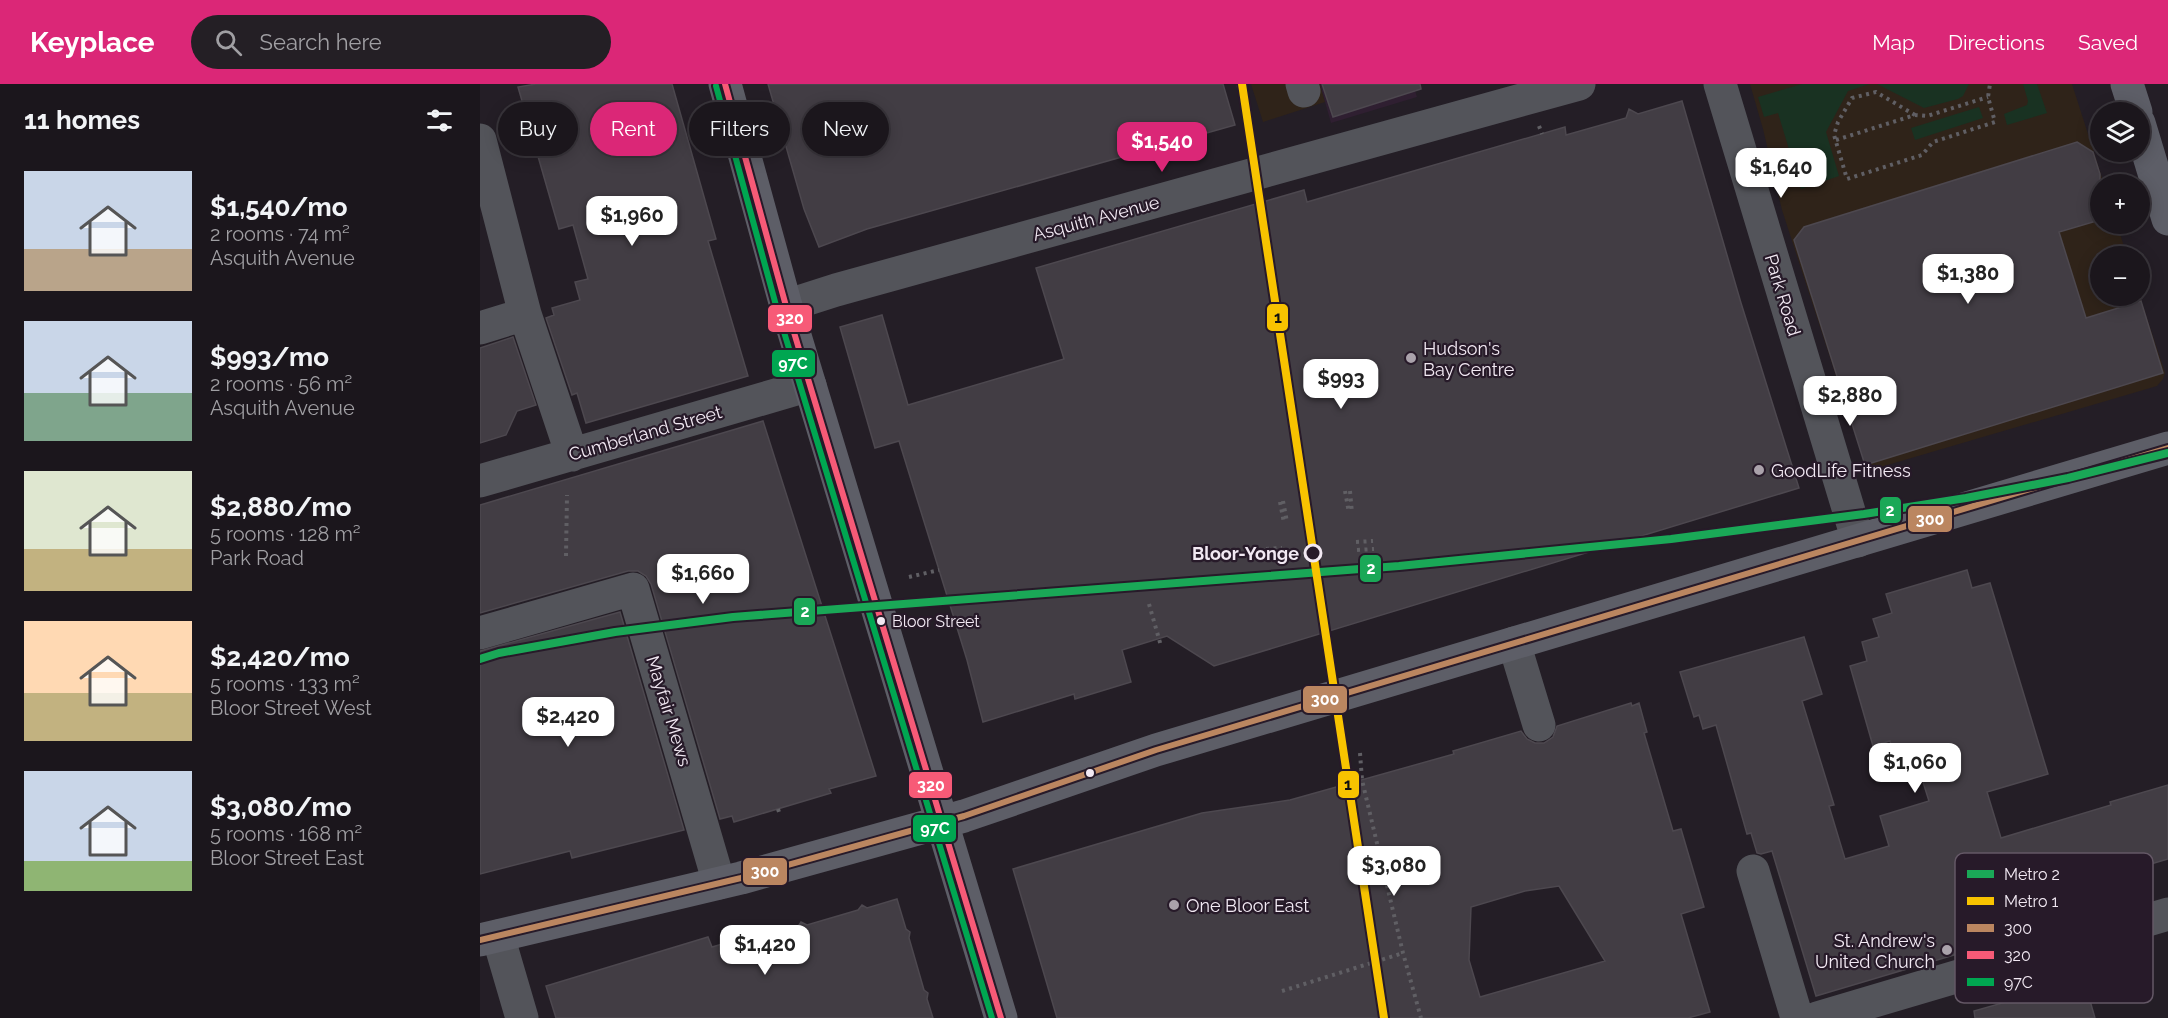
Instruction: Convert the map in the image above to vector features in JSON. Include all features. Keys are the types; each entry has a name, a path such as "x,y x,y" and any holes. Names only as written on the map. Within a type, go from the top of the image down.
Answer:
{"main road":[{"path":"725,84 786,306 1001,1018"},
{"path":"2127,84 2133,102"},
{"path":"2150,159 2168,219"},
{"path":"489,938 719,883 942,822 1156,750 2168,448"}],"street":[{"name":"Asquith Avenue","path":"786,306 1579,84"},
{"name":"Park Road","path":"1720,84 1858,541"},
{"path":"480,140 525,314 572,455"},
{"path":"480,328 525,314"},
{"name":"Cumberland Street","path":"480,481 810,386"},
{"name":"Mayfair Mews","path":"480,633 633,589 719,883"},
{"path":"1514,643 1539,726"},
{"path":"1753,871 1797,1018"},
{"path":"2153,918 2168,914"},
{"path":"489,938 522,1018"},
{"path":"1816,1018 1955,977"}],"path":[{"path":"1238,84 1255,146"},
{"path":"1915,115 1876,92 1852,98 1838,122 1834,135 1847,179 1922,155 1933,142 1995,122 1988,97 1990,84"},
{"path":"1836,140 1915,115 1928,116 1988,97"},
{"path":"1347,491 1350,513"},
{"path":"566,556 567,495"},
{"path":"1282,501 1286,522"},
{"path":"1356,542 1373,541"},
{"path":"1266,549 1282,548"},
{"path":"1357,550 1374,549"},
{"path":"1268,556 1283,555"},
{"path":"909,577 939,570"},
{"path":"1149,604 1161,646"},
{"path":"1360,753 1362,780 1403,953 1421,1018"},
{"path":"778,809 780,815"},
{"path":"1282,991 1403,953"}],"shaded area":[{"path":"1251,84 1320,84 1325,102 1263,122"},
{"path":"1320,84 1413,84 1417,97 1331,123"},
{"path":"1750,84 2072,84 2090,140 2090,162 2097,162 2101,174 2090,174 2090,234 2120,234 2124,246 2090,246 2090,306 2143,306 2165,373 2163,379 2157,386 1867,471 1782,210"}],"green space":[{"path":"1802,84 1870,84 1848,91 1826,132 1839,176 1801,189 1778,113 1764,117 1758,97"},
{"path":"1877,84 1969,84 1963,96 1958,99 1924,108"},
{"path":"2023,84 2037,84 2047,113 2007,125 2004,114 2027,105"},
{"path":"1979,107 1983,118 1915,140 1911,128"}],"building":[{"path":"536,84 672,84 689,144 689,156 692,156 716,239 708,241 748,376 586,423 577,393 572,395 546,318 554,315 552,308 580,300 575,282 588,279 573,225 559,229 538,156 578,156 578,102 522,102 518,87"},
{"path":"768,84 1223,84 1235,125 867,229 819,247 804,209 789,156 790,102 773,102"},
{"path":"1322,84 1420,84 1421,89 1333,117"},
{"name":"Hudson's Bay Centre","path":"1682,101 1741,303 1799,488 1214,666 1167,636 1122,650 1131,682 1075,699 1074,694 983,722 967,660 899,441 875,448 840,327 882,315 908,405 1064,359 1036,268 1304,190 1307,202 1565,127 1566,135 1626,118 1629,109 1638,114"},
{"path":"2077,142 2090,150 2090,162 2096,162 2100,174 2090,174 2090,223 2059,232 2086,318 2125,306 2143,306 2163,373 1865,465 1794,240 1804,227"},
{"path":"513,337 536,405 517,411 506,435 480,443 480,348"},
{"path":"763,421 876,776 829,789 831,793 734,822 732,816 720,819 651,584 646,576 638,571 628,571 480,613 480,505"},
{"path":"1967,570 1972,588 1990,583 2048,774 1987,792 2001,838 2111,805 2110,802 2168,785 2168,859 2153,863 2153,853 1955,853 1955,955 1816,996 1772,851 1757,853 1751,833 1747,834 1716,725 1703,729 1699,715 1694,717 1680,672 1804,637 1822,694 1802,701 1834,805 1829,806 1845,859 1889,846 1880,816 1929,801 1914,754 1895,759 1890,741 1873,746 1850,666 1867,661 1862,642 1879,637 1873,619 1892,613 1886,594"},
{"path":"620,612 684,830 572,858 570,851 480,874 480,651"},
{"path":"1631,703 1632,706 1639,703 1647,732 1644,733 1673,831 1681,829 1704,907 1681,914 1710,1012 1688,1018 1057,1018 1013,869 1202,813 1290,800 1454,754 1453,751 1521,731 1527,739 1535,743 1544,743 1553,737 1557,726","holes":["1559,886 1605,961 1480,997 1469,960 1471,907 1525,891"]},
{"path":"897,899 906,929 910,932 909,938 924,990 928,993 927,999 933,1018 556,1018 546,986 708,937 712,947 743,938 745,943 797,928 801,922 807,925 858,910 862,905 867,908"},
{"path":"2002,1003 2091,1003 2095,1018 1975,1018 1974,1011"}],"metro line":[{"name":"1","path":"1242,84 1384,1018"},
{"name":"2","path":"480,659 499,653 615,632 733,617 1399,566 1671,539 1864,514 1966,498 2068,478 2168,453"}],"transit line":[{"name":"320","path":"725,84 786,306 1001,1018"},
{"name":"97C","path":"716,86 777,309 992,1018"},
{"name":"300","path":"480,940 741,878 964,816 1156,750 2168,448"}],"place":[{"name":"Hudson's Bay Centre","path":"1411,358"},
{"name":"GoodLife Fitness","path":"1759,470"},
{"name":"Bloor-Yonge","path":"1313,553"},
{"name":"Bloor Street","path":"881,621"},
{"name":"One Bloor East","path":"1174,905"},
{"name":"St. Andrew's United Church","path":"1947,950"}]}
